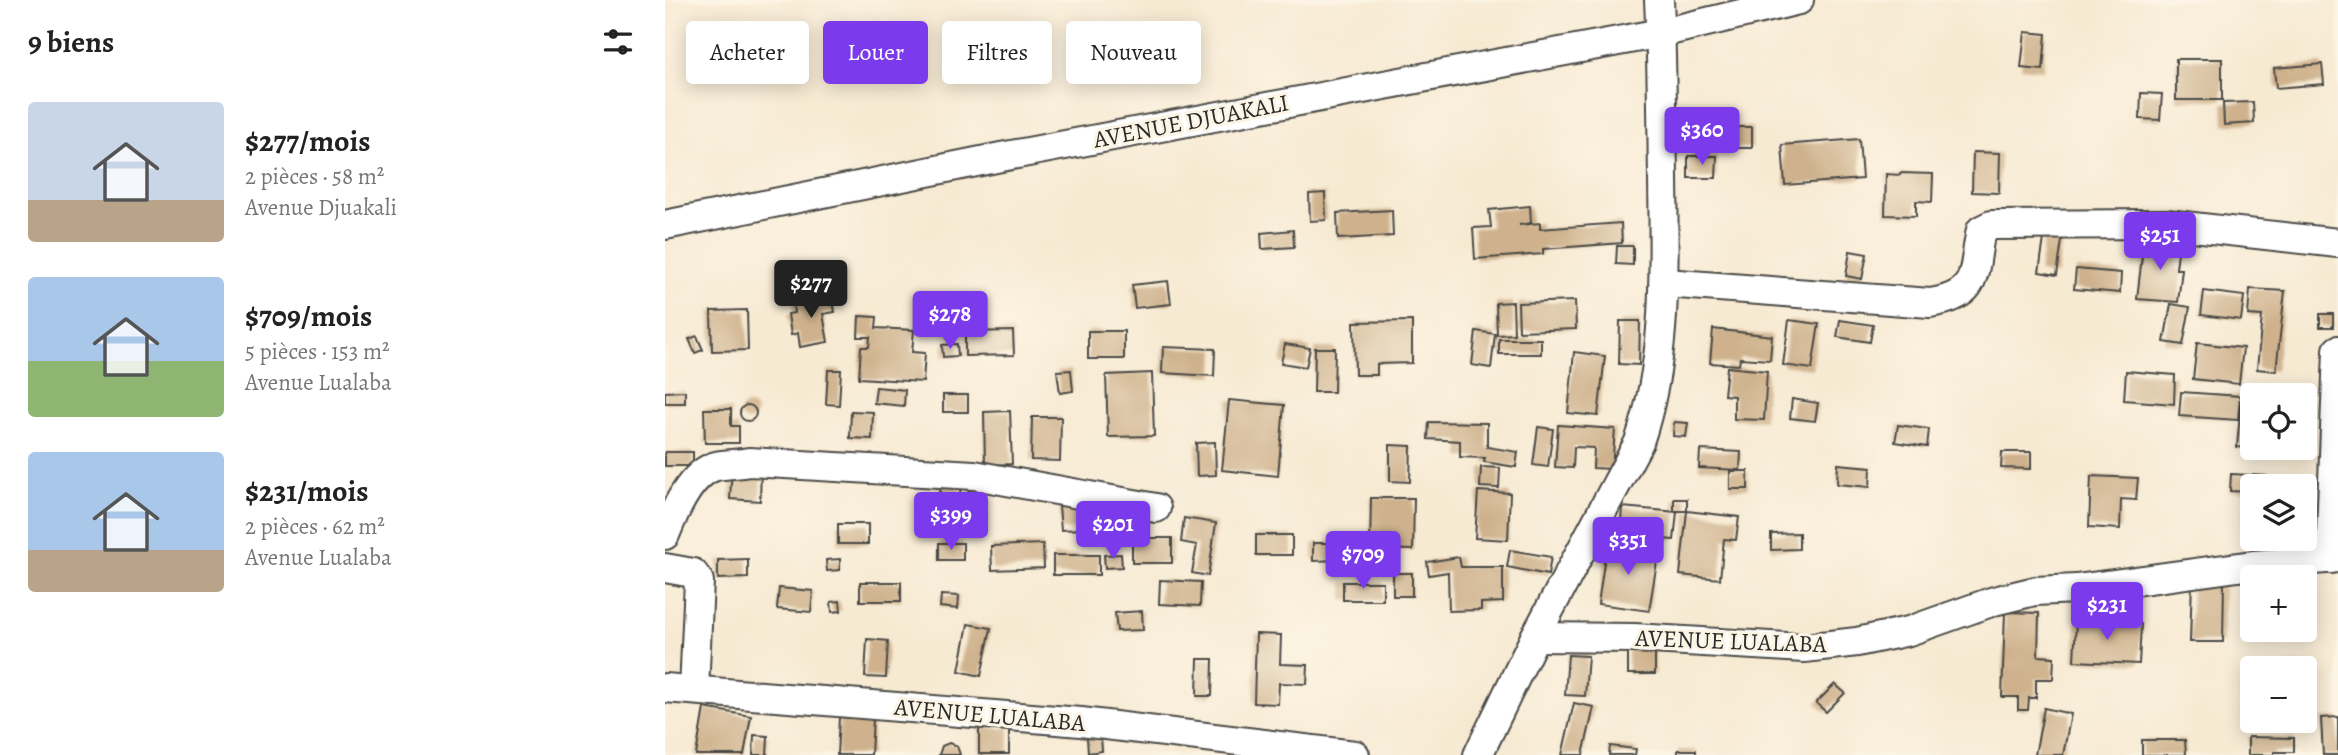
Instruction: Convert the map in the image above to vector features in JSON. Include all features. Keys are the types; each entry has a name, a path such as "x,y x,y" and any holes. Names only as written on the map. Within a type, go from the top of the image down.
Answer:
{"street":[{"path":"1478,755 1535,637 1645,426 1660,352 1665,283 1659,0"},
{"name":"AVENUE DJUAKALI","path":"665,225 1001,157 1661,33 1799,0"},
{"path":"1665,283 1930,303 1945,301 1967,289 1972,280 1981,230 1991,225 2166,224 2338,243"},
{"path":"2334,559 2338,350"},
{"path":"665,535 671,519 695,480 714,467 749,463 974,475 1156,508"},
{"name":"AVENUE LUALABA","path":"1535,637 1634,638 1804,648 1857,642 1909,631 1994,601 2035,591 2076,589 2253,565 2334,559"},
{"path":"665,568 693,573 699,581 694,690"},
{"name":"AVENUE LUALABA","path":"665,688 1081,722 1355,755"}],"building":[{"path":"2025,32 2046,34 2043,70 2021,68"},
{"path":"2176,59 2222,59 2222,100 2176,100"},
{"path":"2322,64 2324,84 2276,88 2274,68"},
{"path":"2141,93 2162,94 2160,120 2140,119"},
{"path":"2253,102 2254,123 2224,125 2223,103"},
{"path":"1715,127 1752,127 1752,148 1715,148"},
{"path":"1859,139 1862,179 1785,185 1782,145"},
{"path":"1973,152 2000,153 1999,193 1972,192"},
{"path":"1688,156 1717,156 1716,178 1688,178"},
{"path":"1886,174 1933,174 1932,202 1916,201 1916,216 1885,215"},
{"path":"1325,193 1326,220 1310,221 1309,194"},
{"path":"1530,206 1531,223 1519,225 1540,223 1540,229 1621,223 1622,243 1543,249 1543,254 1475,259 1473,228 1491,227 1489,210"},
{"path":"1392,210 1393,236 1338,239 1337,213"},
{"path":"1293,230 1294,247 1262,249 1261,233"},
{"path":"2045,232 2063,234 2057,275 2039,272"},
{"path":"2144,239 2179,243 2176,269 2182,269 2178,302 2137,299"},
{"path":"1617,246 1633,246 1633,265 1616,264"},
{"path":"1850,251 1867,254 1862,279 1846,276"},
{"path":"2076,269 2121,273 2120,293 2074,289"},
{"path":"1168,281 1171,304 1135,308 1132,285"},
{"path":"2250,289 2285,291 2276,371 2257,369 2262,316 2248,315"},
{"path":"2204,291 2244,296 2241,320 2201,315"},
{"path":"832,295 835,312 823,314 828,342 800,347 798,333 791,335 788,314 794,313 793,303"},
{"path":"1575,301 1576,329 1519,331 1518,303"},
{"path":"1513,302 1514,334 1497,335 1496,303"},
{"path":"2171,304 2190,307 2183,345 2164,342"},
{"path":"747,310 748,350 712,351 711,311"},
{"path":"2320,314 2333,314 2333,327 2320,327"},
{"path":"859,316 877,317 876,328 914,330 912,352 925,353 923,382 859,378 861,347 869,347 870,337 858,337"},
{"path":"1789,320 1819,324 1812,369 1783,365"},
{"path":"1840,320 1873,325 1870,342 1837,337"},
{"path":"1412,321 1412,363 1377,364 1377,375 1355,375 1354,322"},
{"path":"1620,321 1640,321 1639,365 1619,364"},
{"path":"1713,329 1772,336 1770,360 1740,358 1739,365 1710,363"},
{"path":"1013,331 1014,355 965,356 965,332"},
{"path":"1088,331 1124,331 1124,359 1088,359"},
{"path":"1476,331 1495,334 1491,368 1472,365"},
{"path":"697,336 703,350 695,353 689,339"},
{"path":"1499,339 1541,339 1541,354 1499,354"},
{"path":"2197,343 2243,348 2239,384 2193,379"},
{"path":"957,344 958,356 943,357 942,345"},
{"path":"1285,344 1310,348 1306,367 1281,363"},
{"path":"1163,347 1215,349 1214,376 1162,373"},
{"path":"1315,348 1335,348 1334,392 1314,392"},
{"path":"1574,352 1605,356 1598,416 1568,413"},
{"path":"1727,367 1767,371 1764,420 1734,419 1734,396 1724,395"},
{"path":"828,370 841,370 839,405 826,404"},
{"path":"1071,370 1073,391 1060,393 1057,371"},
{"path":"2126,371 2175,375 2174,404 2124,400"},
{"path":"1152,373 1154,436 1108,437 1106,375"},
{"path":"876,387 905,390 904,406 874,403"},
{"path":"685,391 685,403 665,403 665,392"},
{"path":"2181,392 2240,396 2238,420 2179,416"},
{"path":"943,395 968,395 968,412 943,412"},
{"path":"1792,399 1818,403 1815,421 1790,418"},
{"path":"1229,400 1284,405 1278,476 1222,470"},
{"path":"748,405 756,413 748,421 740,413"},
{"path":"704,409 731,409 731,426 739,426 739,443 705,443"},
{"path":"851,411 873,412 872,439 850,438"},
{"path":"1010,411 1012,464 985,465 984,412"},
{"path":"2240,413 2240,447 2237,447"},
{"path":"1032,417 1061,417 1060,461 1031,460"},
{"path":"1429,422 1487,423 1487,447 1518,452 1516,467 1484,462 1485,458 1460,457 1460,441 1428,439"},
{"path":"1674,422 1688,423 1686,437 1673,436"},
{"path":"1558,425 1615,429 1612,469 1593,468 1594,448 1574,447 1573,468 1555,467"},
{"path":"1898,425 1929,429 1927,447 1895,442"},
{"path":"1538,427 1553,429 1548,467 1533,465"},
{"path":"1215,442 1216,475 1197,476 1196,443"},
{"path":"1390,445 1411,446 1410,482 1390,481"},
{"path":"1700,450 1741,452 1740,470 1699,468"},
{"path":"665,452 693,452 693,466 665,466"},
{"path":"2002,452 2031,452 2031,469 2001,468"},
{"path":"1838,464 1871,467 1870,487 1837,484"},
{"path":"732,466 761,468 760,501 730,499"},
{"path":"1481,467 1500,468 1499,488 1480,487"},
{"path":"1730,471 1748,471 1748,489 1730,489"},
{"path":"2231,474 2240,474 2240,491 2230,491"},
{"path":"941,476 961,477 960,496 940,495"},
{"path":"2091,476 2138,478 2136,500 2121,499 2120,529 2089,527"},
{"path":"969,479 984,480 983,504 968,503"},
{"path":"1478,491 1510,493 1508,540 1475,538"},
{"path":"1371,498 1414,498 1413,550 1370,549"},
{"path":"1674,499 1687,499 1687,511 1674,511"},
{"path":"1082,504 1083,529 1061,530 1059,505"},
{"path":"1622,507 1677,512 1674,540 1620,536"},
{"path":"1687,511 1739,517 1736,540 1724,539 1720,579 1680,575"},
{"path":"1184,518 1216,523 1208,576 1192,573 1197,545 1181,542"},
{"path":"838,524 868,524 868,544 838,544"},
{"path":"1799,533 1799,549 1771,550 1771,534"},
{"path":"1256,535 1292,535 1292,555 1256,555"},
{"path":"1132,538 1172,538 1172,563 1132,563"},
{"path":"1607,542 1659,550 1649,611 1598,604"},
{"path":"939,543 963,543 963,560 939,560"},
{"path":"1313,543 1337,543 1338,560 1313,561"},
{"path":"1043,544 1044,568 992,570 991,546"},
{"path":"1510,550 1551,557 1548,575 1507,567"},
{"path":"1121,554 1122,567 1105,568 1104,555"},
{"path":"1053,555 1099,555 1099,575 1053,575"},
{"path":"1459,557 1461,567 1503,567 1503,602 1481,603 1481,610 1449,611 1448,572 1429,575 1427,562"},
{"path":"748,559 748,578 718,579 718,560"},
{"path":"840,559 840,570 827,571 826,560"},
{"path":"1393,573 1412,573 1412,596 1393,596"},
{"path":"1160,580 1201,582 1200,606 1159,604"},
{"path":"2192,581 2224,582 2223,642 2190,642"},
{"path":"860,582 901,582 901,601 860,601"},
{"path":"1343,582 1383,582 1383,600 1343,600"},
{"path":"779,588 813,591 811,612 777,609"},
{"path":"941,595 959,596 958,609 940,607"},
{"path":"840,601 841,611 832,612 831,602"},
{"path":"1142,611 1143,630 1117,631 1115,613"},
{"path":"2005,612 2039,613 2038,656 2054,657 2053,679 2036,679 2036,698 2029,698 2028,710 2018,710 2018,697 2002,697"},
{"path":"2076,621 2141,624 2139,664 2074,661"},
{"path":"968,624 991,628 981,676 959,671"},
{"path":"1256,634 1281,635 1280,664 1308,665 1307,684 1279,683 1278,704 1254,703"},
{"path":"867,639 888,641 886,678 865,677"},
{"path":"1655,647 1655,674 1628,674 1628,648"},
{"path":"1568,655 1588,656 1585,696 1565,695"},
{"path":"1198,659 1213,659 1212,696 1197,696"},
{"path":"1835,684 1845,693 1826,712 1816,703"},
{"path":"1574,703 1594,707 1583,755 1562,755"},
{"path":"704,708 751,716 744,755 696,755"},
{"path":"2044,708 2071,714 2063,755 2035,755"},
{"path":"839,717 873,718 871,755 837,755"},
{"path":"2338,717 2338,755 2323,755 2321,718"},
{"path":"979,728 1009,728 1009,754 979,754"},
{"path":"754,735 768,736 767,755 753,755"},
{"path":"1101,736 1102,751 1088,753 1087,737"},
{"path":"2248,737 2294,738 2294,752 2248,755"},
{"path":"2142,740 2185,740 2186,755 2142,755"},
{"path":"949,743 957,746 960,755 939,755 942,746"},
{"path":"1610,746 1636,749 1635,755 1609,755"},
{"path":"1678,750 1696,750 1696,755 1678,755"}]}
